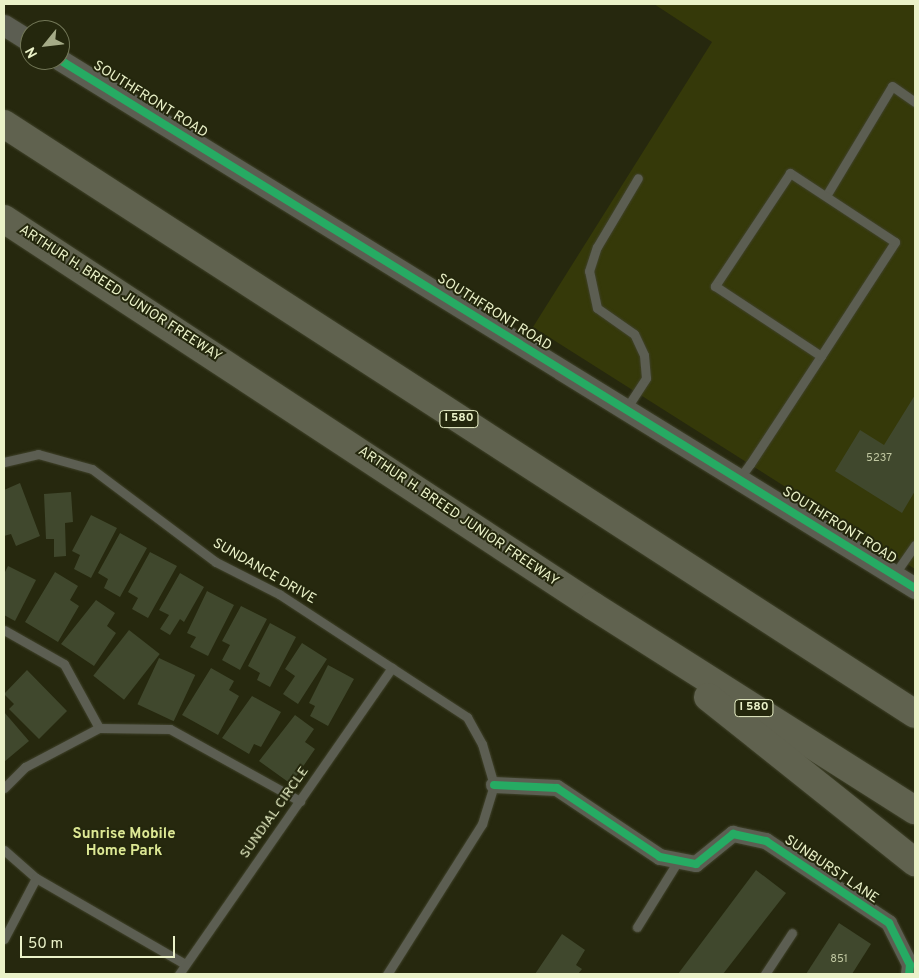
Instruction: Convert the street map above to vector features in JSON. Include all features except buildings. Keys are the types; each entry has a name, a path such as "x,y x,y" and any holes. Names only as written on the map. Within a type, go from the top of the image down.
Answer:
{"highway":[{"name":"I 580","path":"4,124 915,714"},
{"name":"ARTHUR H. BREED JUNIOR FREEWAY","path":"4,219 593,606 915,810"},
{"path":"593,606 915,862"}],"street":[{"path":"4,25 20,35"},
{"name":"SOUTHFRONT ROAD","path":"70,66 915,588"},
{"name":"SUNBURST LANE","path":"494,785 557,788 660,857 696,864 733,834 766,841 888,923 910,965 909,974"}],"lane":[{"path":"826,196 892,86 915,102"},
{"path":"739,480 895,242 790,172 715,286 820,356"},
{"path":"626,409 646,378 644,355 634,334 597,308 589,270 597,247 638,178"},
{"name":"SUNDANCE DRIVE","path":"4,462 38,454 92,469 216,562 278,594 467,717 482,744 494,785"},
{"path":"894,575 915,545"},
{"path":"4,630 64,664 99,728"},
{"name":"SUNDIAL CIRCLE","path":"179,974 392,668"},
{"path":"4,788 25,767 99,728 170,729 300,801"},
{"path":"386,974 482,824 494,785"},
{"path":"4,850 36,878 185,964"},
{"path":"637,927 678,860"},
{"path":"4,939 36,878"},
{"path":"765,974 792,933"}],"shaded area":[{"path":"654,4 915,4 915,569 533,327 712,42"}],"cycle path":[{"path":"70,66 915,588"},
{"path":"494,785 557,788 660,857 696,864 733,834 766,841 889,923 910,965 909,974"}],"district":[{"name":"Sunrise Mobile Home Park","path":"124,842"}]}
